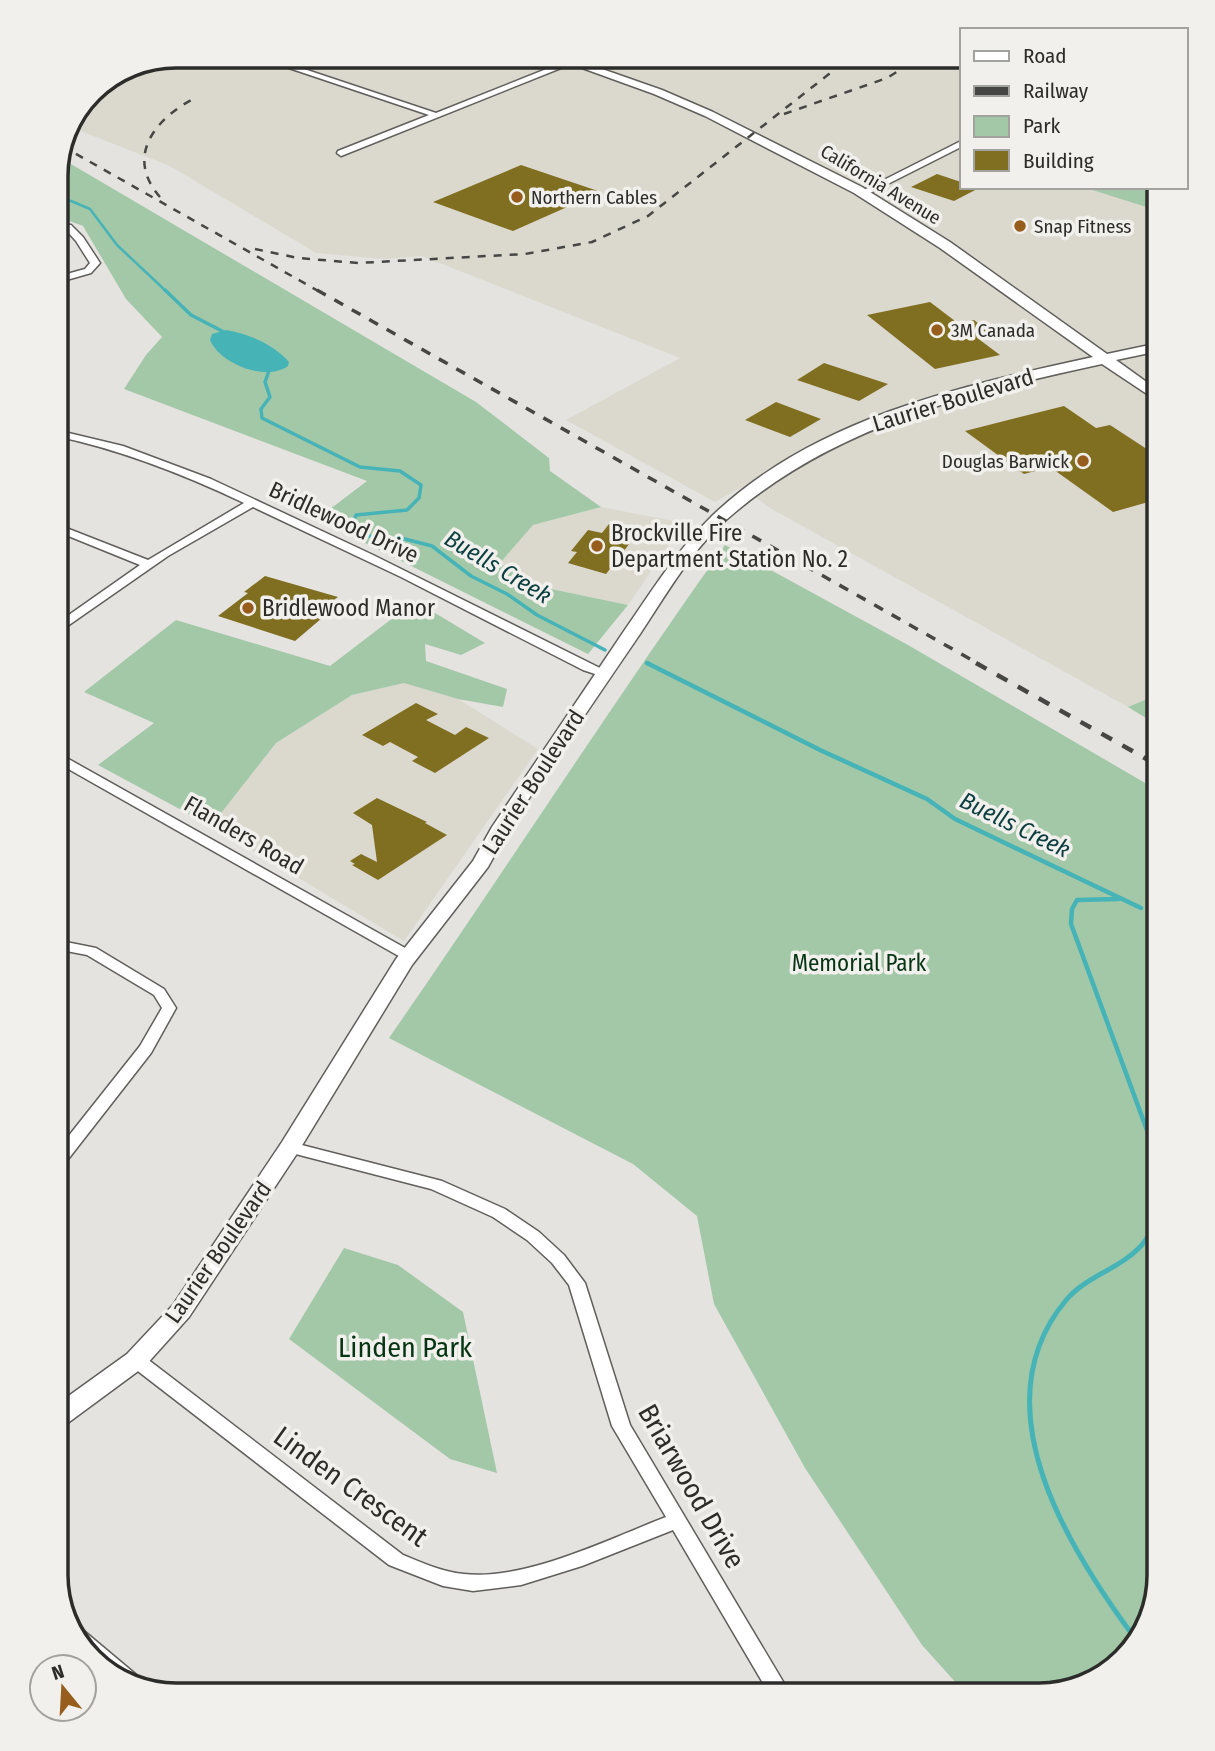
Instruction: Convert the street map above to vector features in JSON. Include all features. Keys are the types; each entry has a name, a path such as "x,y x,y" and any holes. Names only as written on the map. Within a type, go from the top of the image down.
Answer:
{"street":[{"path":"293,68 433,114"},
{"path":"341,153 433,114 556,68"},
{"name":"California Avenue","path":"589,68 658,92 709,114 863,193 945,245 1147,389"},
{"path":"863,193 960,144"},
{"path":"68,227 80,239 95,263 88,271 68,277"},
{"name":"Laurier Boulevard","path":"68,1409 136,1360 181,1311 290,1147 409,956 481,863 501,827 679,562 720,517 798,462 867,425 991,384 1147,350"},
{"name":"Bridlewood Drive","path":"68,436 145,455 202,477 402,572 587,667 604,673"},
{"path":"68,622 149,565 253,502"},
{"path":"68,532 149,565"},
{"name":"Flanders Road","path":"68,763 409,956"},
{"path":"68,946 91,951 159,992 169,1008 146,1049 68,1148"},
{"name":"Briarwood Drive","path":"290,1147 436,1185 499,1213 533,1236 558,1259 578,1283 621,1426 773,1683"},
{"name":"Linden Crescent","path":"136,1360 396,1560 431,1576 473,1583 524,1577 677,1521"}],"shaded area":[{"path":"176,68 960,68 960,189 1147,189 1147,699 1128,707 770,508 742,487 715,502 566,420 680,358 422,256 383,259 316,253 170,166 78,130 79,128 105,95 122,83 141,74"},
{"path":"601,507 684,523 628,605 532,585 500,563 533,525"},
{"path":"404,683 458,699 538,749 404,941 211,826 276,743 352,695"}],"green space":[{"path":"69,163 476,402 549,458 550,471 601,507 533,525 500,563 532,585 628,605 588,654 317,519 367,481 124,389 146,355 162,337 126,299 83,226 68,220"},
{"path":"1089,189 1147,189 1147,207"},
{"name":"Memorial Park","path":"725,545 908,645 1147,784 1146,1589 1139,1616 1124,1641 1105,1660 1080,1675 1039,1683 956,1683 922,1645 805,1468 714,1304 697,1216 633,1164 389,1038"},
{"path":"415,601 485,643 461,655 425,644 426,661 507,689 503,707 458,699 404,683 352,695 276,743 211,826 98,765 154,723 84,692 176,620 330,666"},
{"path":"1147,699 1147,719 1128,707"},
{"name":"Linden Park","path":"344,1248 398,1265 463,1312 497,1473 450,1459 289,1339"}],"water":[{"path":"226,330 252,337 268,345 289,362 288,366 268,372 244,368 233,363 215,349 210,340 212,334"}],"building":[{"name":"Northern Cables","path":"521,165 601,192 513,231 433,202"},
{"path":"937,174 960,182 960,189 977,189 954,201 911,187"},
{"name":"3M Canada","path":"930,302 959,324 974,320 996,337 980,340 1000,355 935,369 867,315"},
{"path":"824,363 888,384 859,401 797,380"},
{"path":"776,402 821,419 790,437 745,420"},
{"name":"Douglas Barwick","path":"1064,406 1096,428 1110,425 1147,449 1147,502 1113,512 1050,467 1024,474 965,431"},
{"name":"Brockville Fire Department Station No. 2","path":"609,524 624,527 617,536 633,539 606,574 568,563 577,552 571,551 588,530 602,533"},
{"name":"Bridlewood Manor","path":"265,576 338,597 331,602 335,607 295,641 218,616"},
{"path":"416,703 438,714 426,720 455,735 466,727 489,738 435,773 412,761 418,757 390,742 383,746 362,735"},
{"path":"377,798 427,822 425,823 447,835 378,880 352,865 355,864 350,861 361,854 377,862 372,825 353,813"}],"waterway":[{"path":"68,201 90,209 117,245 167,292"},
{"path":"165,290 191,315 222,331"},
{"name":"Buells Creek","path":"269,371 265,382 270,397 261,409 262,418 360,467 400,471 421,485 419,498 407,510 356,515 352,526 377,540 401,538 432,546 471,576 507,594 537,615 605,650"},
{"name":"Buells Creek","path":"650,664 647,663 820,750 927,799 955,819 1141,908"},
{"path":"1119,899 1077,900 1072,909 1071,924 1147,1130"},
{"path":"1130,1632 1085,1564 1061,1521 1043,1476 1032,1430 1030,1384 1041,1340 1067,1299 1084,1284 1132,1255 1147,1237"}],"railway":[{"path":"255,249 298,258 358,263 525,254 592,242 648,216 837,68"},
{"path":"784,114 887,78 903,68"},
{"path":"160,197 150,182 145,167 149,140 168,116 195,98"},
{"path":"71,151 320,292"},
{"path":"317,290 979,664"},
{"path":"976,663 1147,759"}],"place":[{"name":"Northern Cables","path":"517,197"},
{"name":"Snap Fitness","path":"1020,226"},
{"name":"3M Canada","path":"937,330"},
{"name":"Douglas Barwick","path":"1083,461"},
{"name":"Brockville Fire Department Station No. 2","path":"597,546"},
{"name":"Bridlewood Manor","path":"248,608"}]}
